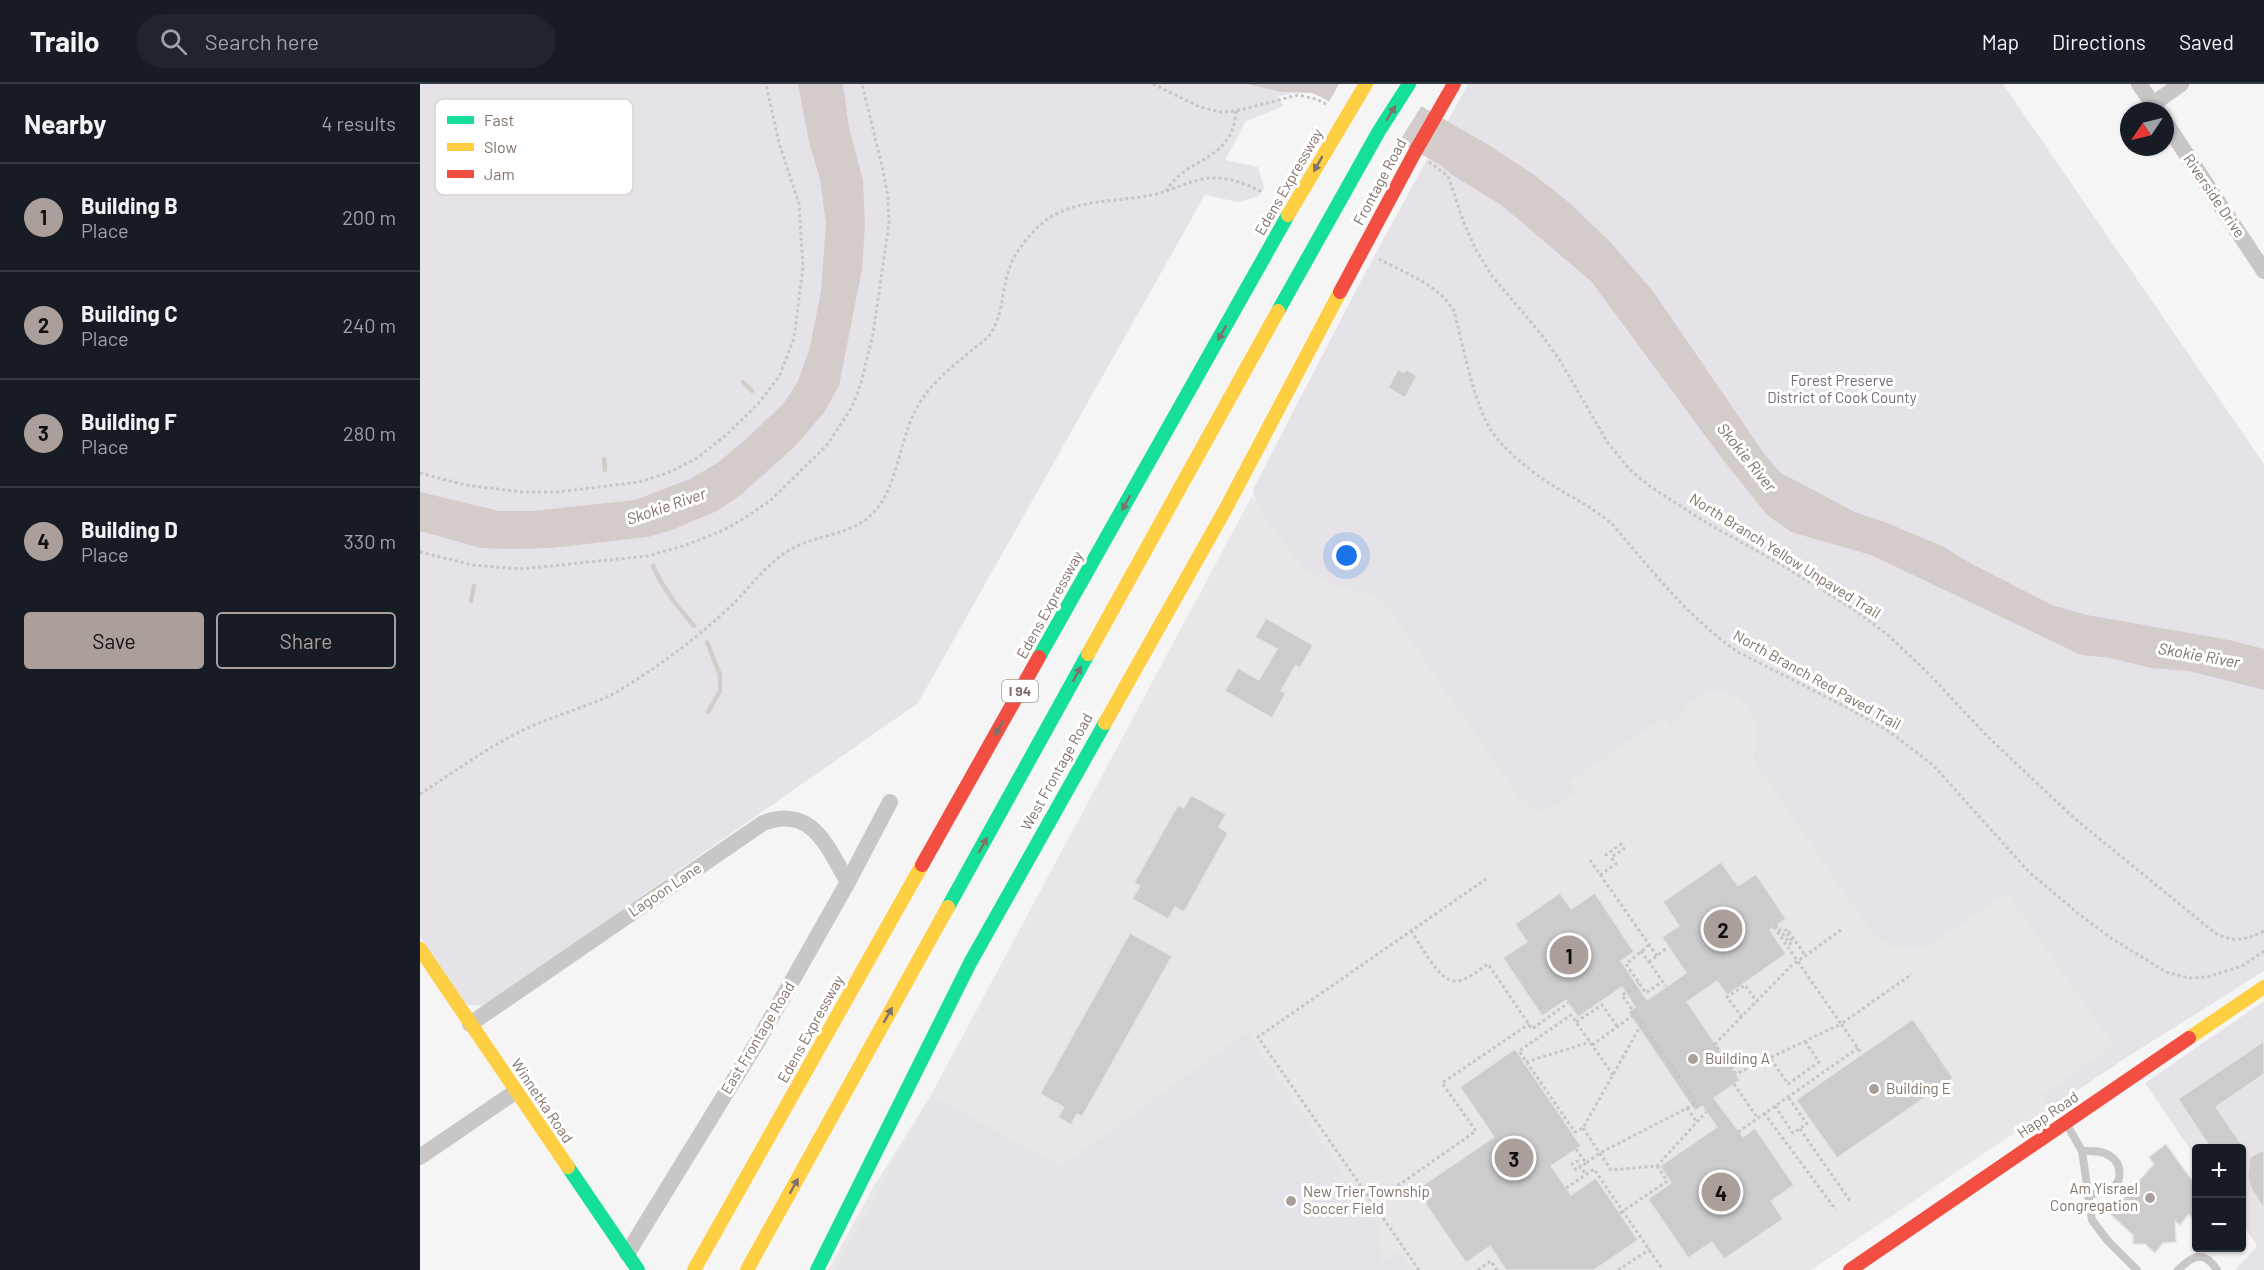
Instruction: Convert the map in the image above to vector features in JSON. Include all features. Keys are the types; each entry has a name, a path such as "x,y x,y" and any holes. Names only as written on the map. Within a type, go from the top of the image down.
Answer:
{"main road":[{"name":"Edens Expressway","path":"694,1270 1283,225 1366,84"},
{"name":"Frontage Road","path":"1337,297 1436,113 1454,84"},
{"name":"I 94","path":"747,1270 1379,131 1406,89"},
{"name":"West Frontage Road","path":"817,1270 970,963 1225,510 1337,297"},
{"name":"Winnetka Road","path":"420,950 638,1270"},
{"name":"Happ Road","path":"1850,1270 2264,987"},
{"name":"East Frontage Road","path":"618,1270 627,1254"}],"street":[{"path":"2139,84 2151,102"},
{"path":"2162,102 2181,84"},
{"name":"Riverside Drive","path":"2174,136 2264,271"},
{"name":"East Frontage Road","path":"627,1254 758,1041 848,882 890,802"},
{"name":"Lagoon Lane","path":"470,1024 763,823 787,817 810,825 818,832 848,882"},
{"path":"420,1157 515,1092"}],"lane":[{"path":"2065,1123 2082,1151 2092,1220 2098,1230 2138,1270"},
{"path":"2082,1151 2112,1156 2119,1168 2119,1178 2115,1186 2109,1191 2087,1195"},
{"path":"2178,1270 2190,1258 2198,1257 2207,1258 2217,1270"}],"path":[{"path":"420,473 465,486 522,492 558,492 639,482 670,472 696,458 726,435 758,404 779,377 794,338 803,267 798,204 779,143 766,84"},
{"path":"420,552 473,565 521,568 648,556 724,531 771,500 827,445 852,407 861,383 873,334 889,223 888,197 882,166 862,84"},
{"path":"1153,84 1200,106 1221,112 1236,111 1298,95 1326,104"},
{"path":"1165,192 1178,176 1222,148 1235,125 1236,111"},
{"name":"North Branch Yellow Unpaved Trail","path":"1427,161 1448,176 1475,248 1492,276 1559,359 1608,443 1630,470 1651,487 1689,511 1853,609 1888,636 1929,674 1987,736 2074,818 2215,933 2235,941 2248,939 2264,931"},
{"path":"420,794 525,729 623,688 699,635 784,553 805,542 862,522 882,502 913,414 923,397 937,381 988,338 994,330 999,317 1004,282 1009,267 1027,238 1039,226 1065,210 1165,192 1209,178 1240,182 1262,192"},
{"name":"North Branch Red Paved Trail","path":"1379,259 1436,290 1448,300 1454,311 1475,392 1490,428 1505,446 1547,482 1597,511 1612,524 1696,619 1721,640 1738,652 1887,730 1941,773 2029,872 2079,914 2166,972 2189,978 2207,977 2243,968 2264,951"},
{"path":"1600,875 1616,864 1611,857 1624,849 1621,844 1606,855 1603,852"},
{"path":"1590,861 1657,956"},
{"path":"1419,1270 1258,1037 1486,879"},
{"path":"1805,955 1787,929 1785,931 1793,942 1790,944 1778,926 1774,928 1862,1054"},
{"path":"1841,930 1797,961 1715,1044 1736,1074 1841,1024 1912,974"},
{"path":"1411,931 1444,977 1454,981 1466,979 1488,964 1532,1029 1568,1003"},
{"path":"1649,945 1626,964 1646,993 1663,981"},
{"path":"1649,962 1668,947"},
{"path":"1641,951 1666,986"},
{"path":"1586,1175 1576,1161 1572,1164 1576,1170 1586,1163 1600,1153 1697,1103 1622,995 1639,983"},
{"path":"1742,1017 1727,997 1745,985 1756,1002"},
{"path":"1576,1022 1602,1005 1617,1026"},
{"path":"1526,1062 1591,1043 1635,1014"},
{"path":"1613,1075 1571,1015 1519,1051 1575,1132 1583,1128 1613,1075 1642,1023"},
{"path":"1372,1203 1476,1131 1442,1083 1528,1023"},
{"path":"1770,1058 1788,1084 1819,1062 1805,1041"},
{"path":"1738,1132 1858,1048"},
{"path":"1734,1084 1757,1118"},
{"path":"1775,1106 1793,1133 1800,1129 1807,1124 1788,1097"},
{"path":"1688,1108 1697,1122"},
{"path":"1583,1128 1611,1170 1656,1166 1706,1112"},
{"path":"1764,1113 1836,1210"},
{"path":"1800,1129 1850,1201"},
{"path":"1576,1149 1586,1163"},
{"path":"1622,1212 1668,1180 1656,1166"},
{"path":"1566,1188 1594,1169 1664,1270"},
{"path":"1618,1270 1650,1249"},
{"path":"1478,1270 1491,1261 1497,1270"}],"shaded area":[{"path":"1252,496 1255,503 1727,671 2006,883 2127,1057 1811,1270 828,1270 873,1188 931,1095"}],"green space":[{"path":"420,84 1265,84 1281,92 1293,93 1277,97 1284,106 1246,121 1225,160 1258,167 1264,188 1259,196 1238,202 1205,195 918,703 484,1006 468,1005 463,1002 420,937"},
{"name":"Forest Preserve District of Cook County","path":"1468,84 2003,84 2264,464 2264,971 2056,1104 2047,1104 2041,1096 2113,1045 2007,893 1922,950 1893,947 1874,936 1755,763 1756,726 1753,716 1741,701 1724,693 1714,692 1695,699 1670,727 1663,718 1570,782 1577,792 1561,803 1547,810 1534,808 1518,796 1389,609 1378,599 1328,583 1302,567 1255,503 1253,489 1365,273"},
{"path":"2264,1001 2264,1270 2235,1270 2257,1246 2246,1229 2246,1144 2192,1144 2192,1152 2145,1083"},
{"path":"1247,1032 1380,1227 1381,1249 1384,1253 1381,1255 1382,1262 1400,1250 1413,1270 835,1270 931,1095 1061,1166"}],"water":[{"name":"Skokie River","path":"798,84 843,84 849,128 863,180 865,225 862,269 839,386 823,414 795,446 742,494 717,511 672,530 648,537 551,548 509,549 481,548 420,531 420,492 499,511 532,511 635,500 690,479 719,462 784,403 798,381 810,347 821,291 826,223 820,179 809,142"},
{"name":"Skokie River","path":"1248,84 1383,84 1487,144 1533,174 1571,204 1612,244 1653,291 1765,455 1781,473 1855,512 1942,546 2052,605 2087,615 2229,640 2264,649 2264,690 2189,671 2151,668 2110,658 2081,655 1871,555 1791,532 1767,515 1720,456 1591,281 1501,205 1442,166 1321,97 1312,93 1281,92"}],"pier":[{"path":"1339,84 1384,84 1422,105 1399,142 1329,102"}],"building":[{"path":"1398,369 1404,373 1406,369 1417,376 1405,398 1388,388"},
{"path":"1266,618 1313,645 1300,668 1296,665 1281,691 1286,693 1272,718 1225,691 1238,668 1259,680 1277,649 1255,637"},
{"path":"1191,795 1226,814 1219,827 1228,833 1184,912 1175,907 1168,919 1132,899 1140,886 1134,883 1178,805 1184,808"},
{"path":"1721,862 1738,886 1756,874 1786,919 1770,930 1786,954 1727,995 1717,981 1687,1002 1740,1080 1714,1098 1743,1137 1755,1128 1794,1185 1771,1201 1783,1219 1724,1259 1712,1242 1688,1258 1648,1199 1671,1183 1660,1166 1717,1127 1702,1106 1695,1111 1628,1012 1635,1007 1622,987 1578,1017 1566,1000 1542,1016 1503,958 1527,942 1515,924 1560,893 1571,909 1595,893 1634,952 1621,961 1647,1000 1686,973 1662,937 1679,926 1663,902"},
{"path":"1130,933 1172,956 1082,1117 1077,1114 1071,1125 1058,1117 1064,1107 1040,1094"},
{"name":"Building E","path":"1913,1019 1953,1078 1837,1158 1796,1100"},
{"path":"2264,1041 2264,1074 2216,1107 2242,1144 2208,1144 2178,1099"},
{"path":"1515,1049 1581,1146 1551,1166 1571,1195 1596,1178 1638,1240 1594,1270 1506,1270 1490,1246 1466,1263 1416,1190 1494,1137 1460,1087"},
{"name":"Am Yisrael Congregation","path":"2166,1144 2192,1180 2192,1219 2189,1214 2180,1225 2175,1221 2176,1242 2163,1243 2155,1253 2145,1244 2133,1244 2133,1235 2110,1214 2154,1164 2149,1157"},
{"path":"2264,1150 2264,1209 2250,1187 2248,1177 2250,1157"}],"waterway":[{"path":"743,382 752,391"},
{"path":"604,459 605,470"},
{"path":"653,566 666,590 694,626"},
{"path":"471,601 474,586"},
{"path":"707,642 720,675 720,691 708,712"}],"traffic: fast":[{"path":"1278,311 1379,131 1409,84"},
{"path":"1039,657 1288,215"},
{"path":"948,907 1088,654"},
{"path":"817,1270 970,963 1105,723"},
{"path":"568,1167 638,1270"}],"traffic: slow":[{"path":"1288,215 1366,84"},
{"path":"1105,723 1225,510 1340,292"},
{"path":"1088,654 1278,311"},
{"path":"694,1270 922,865"},
{"path":"747,1270 948,907"},
{"path":"420,949 568,1167"},
{"path":"2189,1038 2264,987"}],"traffic: jam":[{"path":"1340,292 1454,84"},
{"path":"922,865 1039,657"},
{"path":"1850,1270 2189,1038"}],"place":[{"name":"Building C","path":"1723,929"},
{"name":"Building B","path":"1569,955"},
{"name":"Building A","path":"1693,1059"},
{"name":"Building E","path":"1874,1089"},
{"name":"Building F","path":"1514,1158"},
{"name":"Building D","path":"1721,1192"},
{"name":"Am Yisrael Congregation","path":"2150,1198"},
{"name":"New Trier Township Soccer Field","path":"1291,1201"}]}
